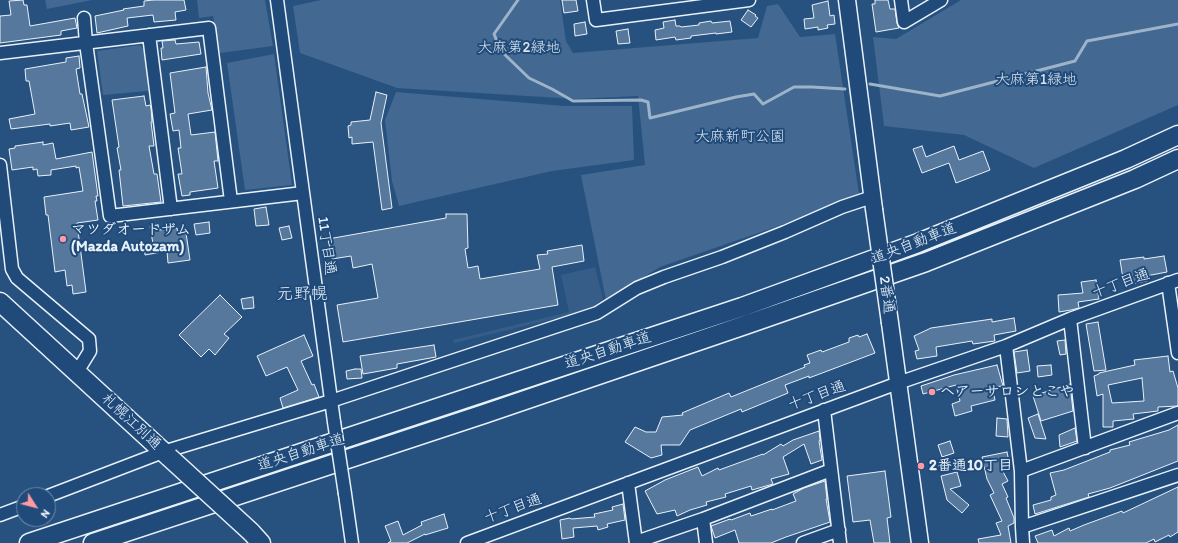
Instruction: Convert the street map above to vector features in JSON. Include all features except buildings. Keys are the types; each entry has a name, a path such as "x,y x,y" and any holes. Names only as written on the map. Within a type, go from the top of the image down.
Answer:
{"highway":[{"name":"道央自動車道","path":"29,543 742,307 918,243 1126,159 1178,135"},
{"name":"道央自動車道","path":"93,543 484,414 912,267 1135,179 1178,159"},
{"name":"札幌江別通","path":"0,302 257,540"}],"main road":[{"name":"2番通","path":"847,0 873,203 920,543"}],"street":[{"name":"11丁目通","path":"277,0 331,401 352,543"},
{"path":"594,0 596,20 664,6 749,0"},
{"path":"901,0 904,22 941,0"},
{"path":"84,18 86,43 110,216 303,193"},
{"path":"0,53 209,28 231,201"},
{"path":"149,35 171,209"},
{"path":"0,165 1,189 12,269 17,278 89,339 90,351 77,372"},
{"path":"56,493 166,455 597,313 644,285 757,243 842,207 873,203"},
{"path":"1173,281 1178,353"},
{"name":"十丁目通","path":"467,543 824,410 1006,346 1070,319 1173,281"},
{"path":"1070,319 1085,448"},
{"path":"1006,346 1021,471 1023,543"},
{"path":"824,410 840,543"},
{"path":"1021,471 1178,413"},
{"path":"628,483 636,542 703,519 831,470"},
{"path":"1022,527 1178,475"},
{"path":"0,515 16,509"},
{"path":"703,519 706,543"},
{"path":"803,543 839,530"}],"shaded area":[{"path":"595,267 603,299 587,311 454,343 453,340 569,312 561,275"}],"green space":[{"path":"45,0 92,0 47,9"},
{"path":"197,0 265,0 273,46 220,53 213,16 199,18"},
{"name":"大麻新町公園","path":"321,0 560,0 566,41 573,53 758,38 767,6 778,4 800,37 835,34 859,194 813,214 660,267 606,300 581,175 645,165 638,96 576,99 397,88 300,53 293,6"},
{"name":"大麻第1緑地","path":"961,0 1178,0 1178,105 1034,168 964,135 884,126 873,37 896,39"},
{"path":"140,45 146,53 148,91 103,95 97,51"},
{"path":"274,54 292,185 245,190 227,63"},
{"path":"396,92 564,106 632,106 634,160 552,171 399,206 392,181 385,120"}],"waterway":[{"path":"518,0 494,34 501,51 529,78 573,101 641,100 648,102 650,118 754,94 763,104 794,87 845,89"},
{"path":"870,84 940,96 1075,61 1087,41 1178,24"}],"place":[{"name":"マツダオートザム (Mazda Autozam)","path":"63,239"},
{"name":"ヘアーサロンとこや","path":"932,392"},
{"name":"2番通10丁目","path":"921,466"}],"district":[{"name":"元野幌","path":"302,295"}],"park label":[{"name":"大麻第2緑地","path":"519,48"}]}
